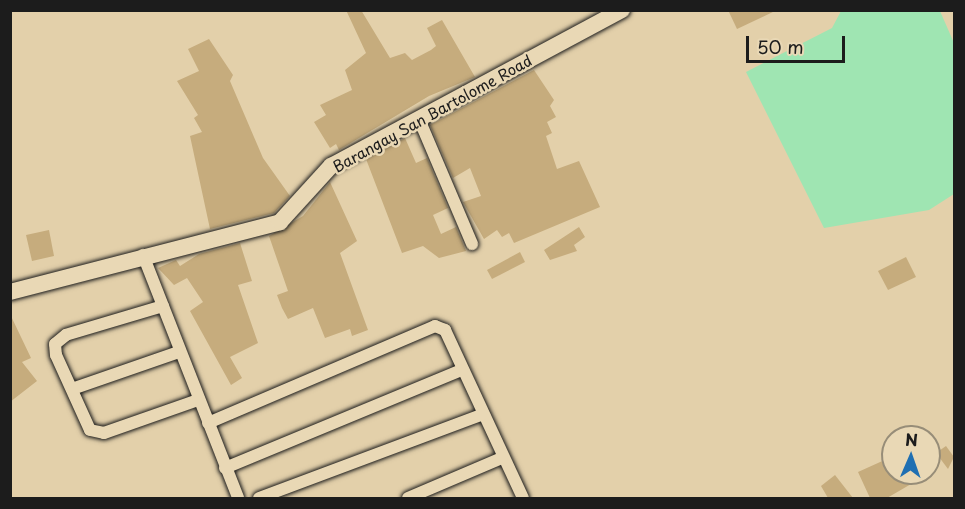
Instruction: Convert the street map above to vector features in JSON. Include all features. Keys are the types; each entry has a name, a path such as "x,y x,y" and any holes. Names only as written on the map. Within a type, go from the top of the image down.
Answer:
{"street":[{"name":"Barangay San Bartolome Road","path":"11,289 280,222 331,166 622,10"},
{"path":"419,119 472,244"},
{"path":"143,255 238,498"},
{"path":"163,306 66,335 55,344 90,430 104,433 198,400"},
{"path":"208,423 435,326 446,330 481,415 523,498"},
{"path":"72,389 179,352"},
{"path":"225,468 462,370"},
{"path":"259,498 481,415"},
{"path":"408,498 502,458"}],"green space":[{"path":"841,11 940,11 954,43 954,194 929,210 824,228 746,72 832,28"}],"building":[{"path":"346,10 361,10 390,58 405,53 412,60 431,50 436,46 427,28 442,20 475,77 429,96 339,150 336,144 330,148 314,122 326,115 320,105 352,90 345,70 366,53"},
{"path":"728,10 777,10 737,29"},
{"path":"209,39 233,75 230,81 263,158 290,196 274,213 210,229 190,136 202,132 194,118 198,115 177,81 199,71 188,49"},
{"path":"534,70 554,100 550,106 556,117 547,122 552,133 546,136 557,169 579,161 600,207 514,243 509,233 502,237 497,230 484,239 463,202 481,196 470,168 453,178 430,125"},
{"path":"405,138 416,163 427,158 448,208 433,215 441,234 456,227 466,251 439,258 423,246 402,253 366,159"},
{"path":"330,182 357,241 340,253 368,330 352,336 350,329 325,338 313,308 288,319 277,295 288,291 269,236 303,216"},
{"path":"579,227 585,237 574,245 577,251 550,260 544,250"},
{"path":"49,230 54,256 32,261 26,235"},
{"path":"240,243 252,281 238,285 258,343 230,357 242,378 231,385 190,311 203,302 187,278 174,285 158,268 176,260 180,266 199,254"},
{"path":"520,252 525,262 492,279 487,270"},
{"path":"906,257 916,277 888,290 878,271"},
{"path":"10,314 31,358 22,362 37,381 10,402"},
{"path":"946,446 954,457 948,469 941,460 941,450"},
{"path":"881,462 881,485 909,485 887,498 870,498 858,472"},
{"path":"835,475 853,498 828,498 821,486"}]}
